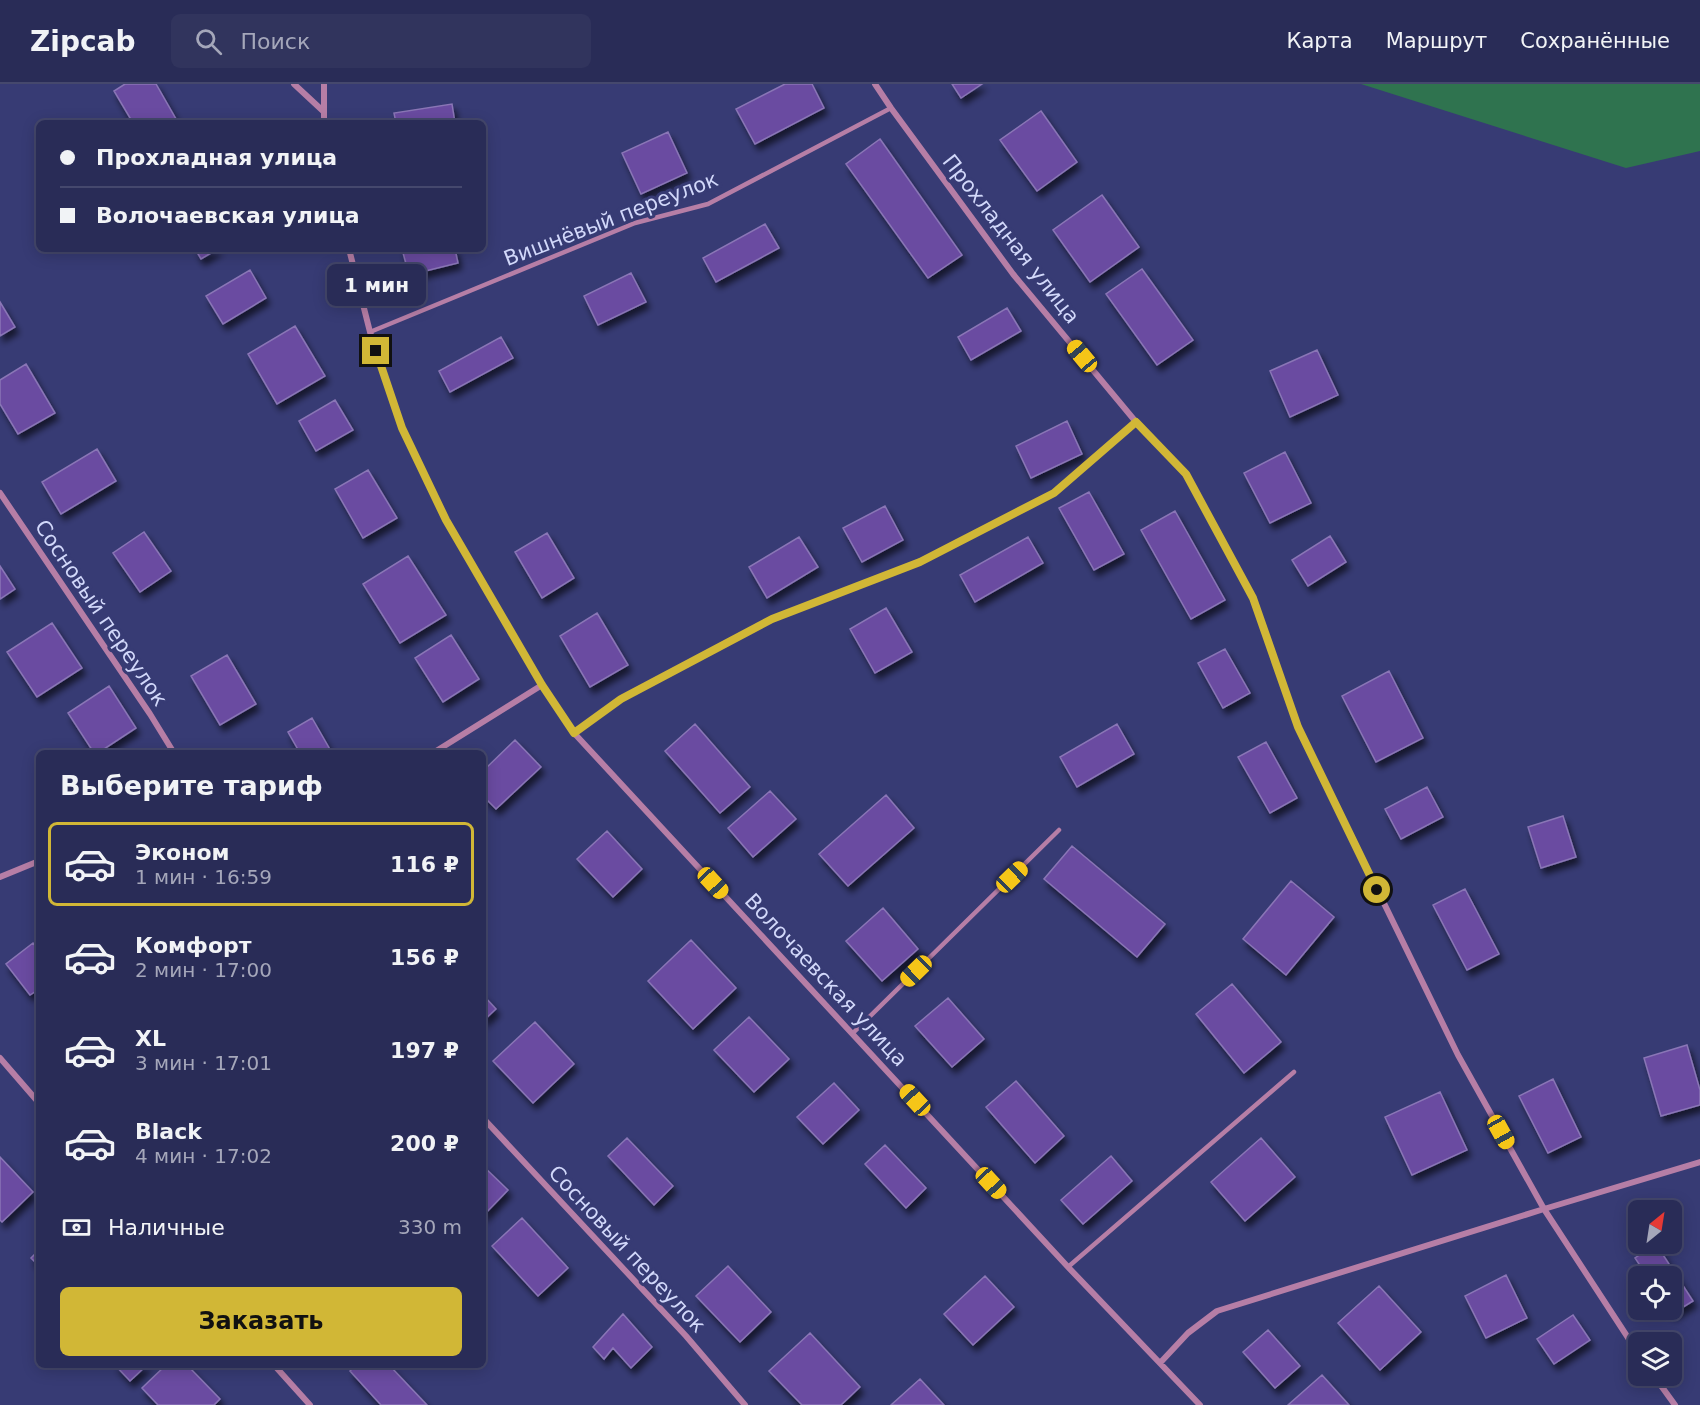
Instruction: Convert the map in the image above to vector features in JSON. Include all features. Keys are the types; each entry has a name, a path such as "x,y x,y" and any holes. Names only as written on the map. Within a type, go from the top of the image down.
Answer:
{"street":[{"path":"294,84 322,111"},
{"path":"324,84 324,120"},
{"name":"Прохладная улица","path":"875,84 1013,274 1136,422 1186,474 1253,598 1298,727 1458,1055 1544,1209 1628,1338"},
{"name":"Волочаевская улица","path":"349,252 370,332 402,428 446,520 542,685 574,733 1068,1267 1200,1405"},
{"path":"574,733 621,699 772,619 920,562 1054,493 1136,422"},
{"name":"Сосновый переулок","path":"0,493 172,750"},
{"path":"438,750 542,685"},
{"path":"0,877 36,862"},
{"path":"0,1058 36,1100"},
{"name":"Сосновый переулок","path":"486,1121 686,1336 745,1405"},
{"path":"1160,1363 1188,1333 1217,1311 1700,1162"},
{"path":"277,1368 310,1405"},
{"path":"1661,1386 1675,1405"}],"lane":[{"name":"Вишнёвый переулок","path":"370,332 635,223 708,204 891,108"},
{"path":"853,1033 1059,830"},
{"path":"1068,1267 1294,1072"}],"green space":[{"path":"1361,84 1700,84 1700,151 1626,168"}],"building":[{"path":"125,84 156,84 176,119 131,120 114,91"},
{"path":"785,84 812,84 824,108 755,144 736,109"},
{"path":"952,84 982,84 961,98"},
{"path":"452,104 455,120 395,120 394,113"},
{"path":"1041,111 1077,162 1037,191 1000,140"},
{"path":"668,132 687,173 641,194 622,153"},
{"path":"880,139 962,255 928,278 846,164"},
{"path":"1102,195 1139,247 1090,282 1053,230"},
{"path":"765,224 779,248 716,282 703,258"},
{"path":"197,252 213,252 201,259"},
{"path":"403,252 456,252 458,263 409,275"},
{"path":"1142,269 1193,340 1157,365 1106,294"},
{"path":"250,270 266,298 223,324 206,296"},
{"path":"631,273 646,302 598,325 584,296"},
{"path":"0,302 15,327 0,336"},
{"path":"1007,308 1021,331 971,360 958,337"},
{"path":"295,326 325,376 277,404 248,354"},
{"path":"501,337 513,358 450,392 439,371"},
{"path":"1317,350 1338,395 1290,417 1270,371"},
{"path":"26,364 55,413 18,434 0,404 0,380"},
{"path":"335,400 353,430 316,451 299,421"},
{"path":"1067,421 1082,454 1031,478 1016,446"},
{"path":"97,449 116,481 61,514 42,482"},
{"path":"1285,452 1311,503 1270,523 1244,473"},
{"path":"368,470 397,518 363,538 335,489"},
{"path":"1089,492 1124,554 1094,570 1059,508"},
{"path":"885,506 903,540 862,562 843,528"},
{"path":"1175,511 1225,600 1191,619 1141,530"},
{"path":"144,532 171,571 140,592 113,553"},
{"path":"547,533 574,578 542,598 515,552"},
{"path":"1330,536 1346,562 1308,586 1292,560"},
{"path":"799,537 818,567 767,598 749,567"},
{"path":"1028,537 1043,563 975,602 960,575"},
{"path":"408,556 446,615 400,643 363,584"},
{"path":"0,566 15,589 0,599"},
{"path":"886,608 912,652 875,673 850,629"},
{"path":"597,613 628,665 590,687 560,636"},
{"path":"52,623 82,668 37,697 7,652"},
{"path":"451,635 479,679 443,702 415,658"},
{"path":"1225,649 1250,693 1223,708 1198,663"},
{"path":"227,655 256,704 220,725 191,676"},
{"path":"1389,671 1423,738 1376,762 1342,696"},
{"path":"109,686 136,728 103,750 92,750 68,713"},
{"path":"312,718 330,750 298,750 288,732"},
{"path":"695,724 750,787 720,813 665,751"},
{"path":"1117,724 1134,754 1077,787 1060,757"},
{"path":"515,740 541,767 496,809 486,799 486,768"},
{"path":"1266,742 1297,798 1270,813 1238,757"},
{"path":"1427,787 1443,817 1401,839 1385,809"},
{"path":"770,791 796,819 753,857 728,828"},
{"path":"886,795 914,828 848,886 819,854"},
{"path":"1563,816 1576,857 1541,868 1528,827"},
{"path":"607,831 642,869 613,897 577,859"},
{"path":"1072,846 1165,924 1137,957 1044,879"},
{"path":"1291,881 1334,917 1286,975 1243,939"},
{"path":"1465,889 1499,954 1467,970 1433,905"},
{"path":"883,908 918,949 882,981 846,941"},
{"path":"691,940 736,988 693,1029 648,981"},
{"path":"33,943 36,947 36,991 30,995 6,964"},
{"path":"1232,984 1281,1042 1244,1073 1196,1014"},
{"path":"486,998 496,1009 486,1018"},
{"path":"948,998 984,1039 952,1067 915,1026"},
{"path":"749,1017 789,1059 754,1092 714,1050"},
{"path":"535,1022 574,1064 533,1103 493,1061"},
{"path":"1687,1045 1700,1090 1700,1105 1661,1116 1644,1058"},
{"path":"1553,1079 1581,1137 1548,1153 1519,1096"},
{"path":"1016,1081 1064,1136 1035,1163 986,1107"},
{"path":"834,1083 859,1110 823,1144 797,1117"},
{"path":"1440,1092 1467,1150 1412,1175 1385,1117"},
{"path":"627,1138 673,1186 654,1205 608,1156"},
{"path":"1261,1138 1295,1177 1245,1221 1211,1182"},
{"path":"885,1145 926,1188 906,1208 865,1164"},
{"path":"1111,1156 1132,1181 1083,1224 1061,1200"},
{"path":"0,1157 33,1192 2,1222 0,1220"},
{"path":"486,1169 508,1190 486,1213"},
{"path":"522,1218 568,1268 538,1296 492,1246"},
{"path":"36,1253 36,1263 31,1258"},
{"path":"1641,1254 1662,1254 1670,1266 1640,1266 1635,1258"},
{"path":"728,1266 771,1312 740,1342 696,1296"},
{"path":"1506,1275 1527,1318 1486,1338 1465,1296"},
{"path":"985,1276 1014,1307 973,1345 944,1314"},
{"path":"1682,1284 1693,1301 1682,1308"},
{"path":"1379,1286 1421,1332 1380,1370 1338,1323"},
{"path":"623,1314 652,1347 631,1368 613,1348 604,1359 593,1347"},
{"path":"1573,1315 1590,1340 1554,1364 1537,1339"},
{"path":"1268,1330 1300,1366 1275,1388 1243,1352"},
{"path":"810,1333 860,1387 841,1405 802,1405 769,1371"},
{"path":"118,1368 144,1368 130,1381"},
{"path":"163,1368 190,1368 220,1399 214,1405 158,1405 142,1388"},
{"path":"353,1368 392,1368 427,1405 381,1405 350,1371"},
{"path":"1322,1375 1349,1405 1288,1405"},
{"path":"920,1379 944,1405 891,1405"}],"route":[{"path":"376,351 402,428 446,520 542,685 574,733 621,699 772,619 920,562 1054,493 1136,422 1186,474 1253,598 1298,727 1377,890"}]}
